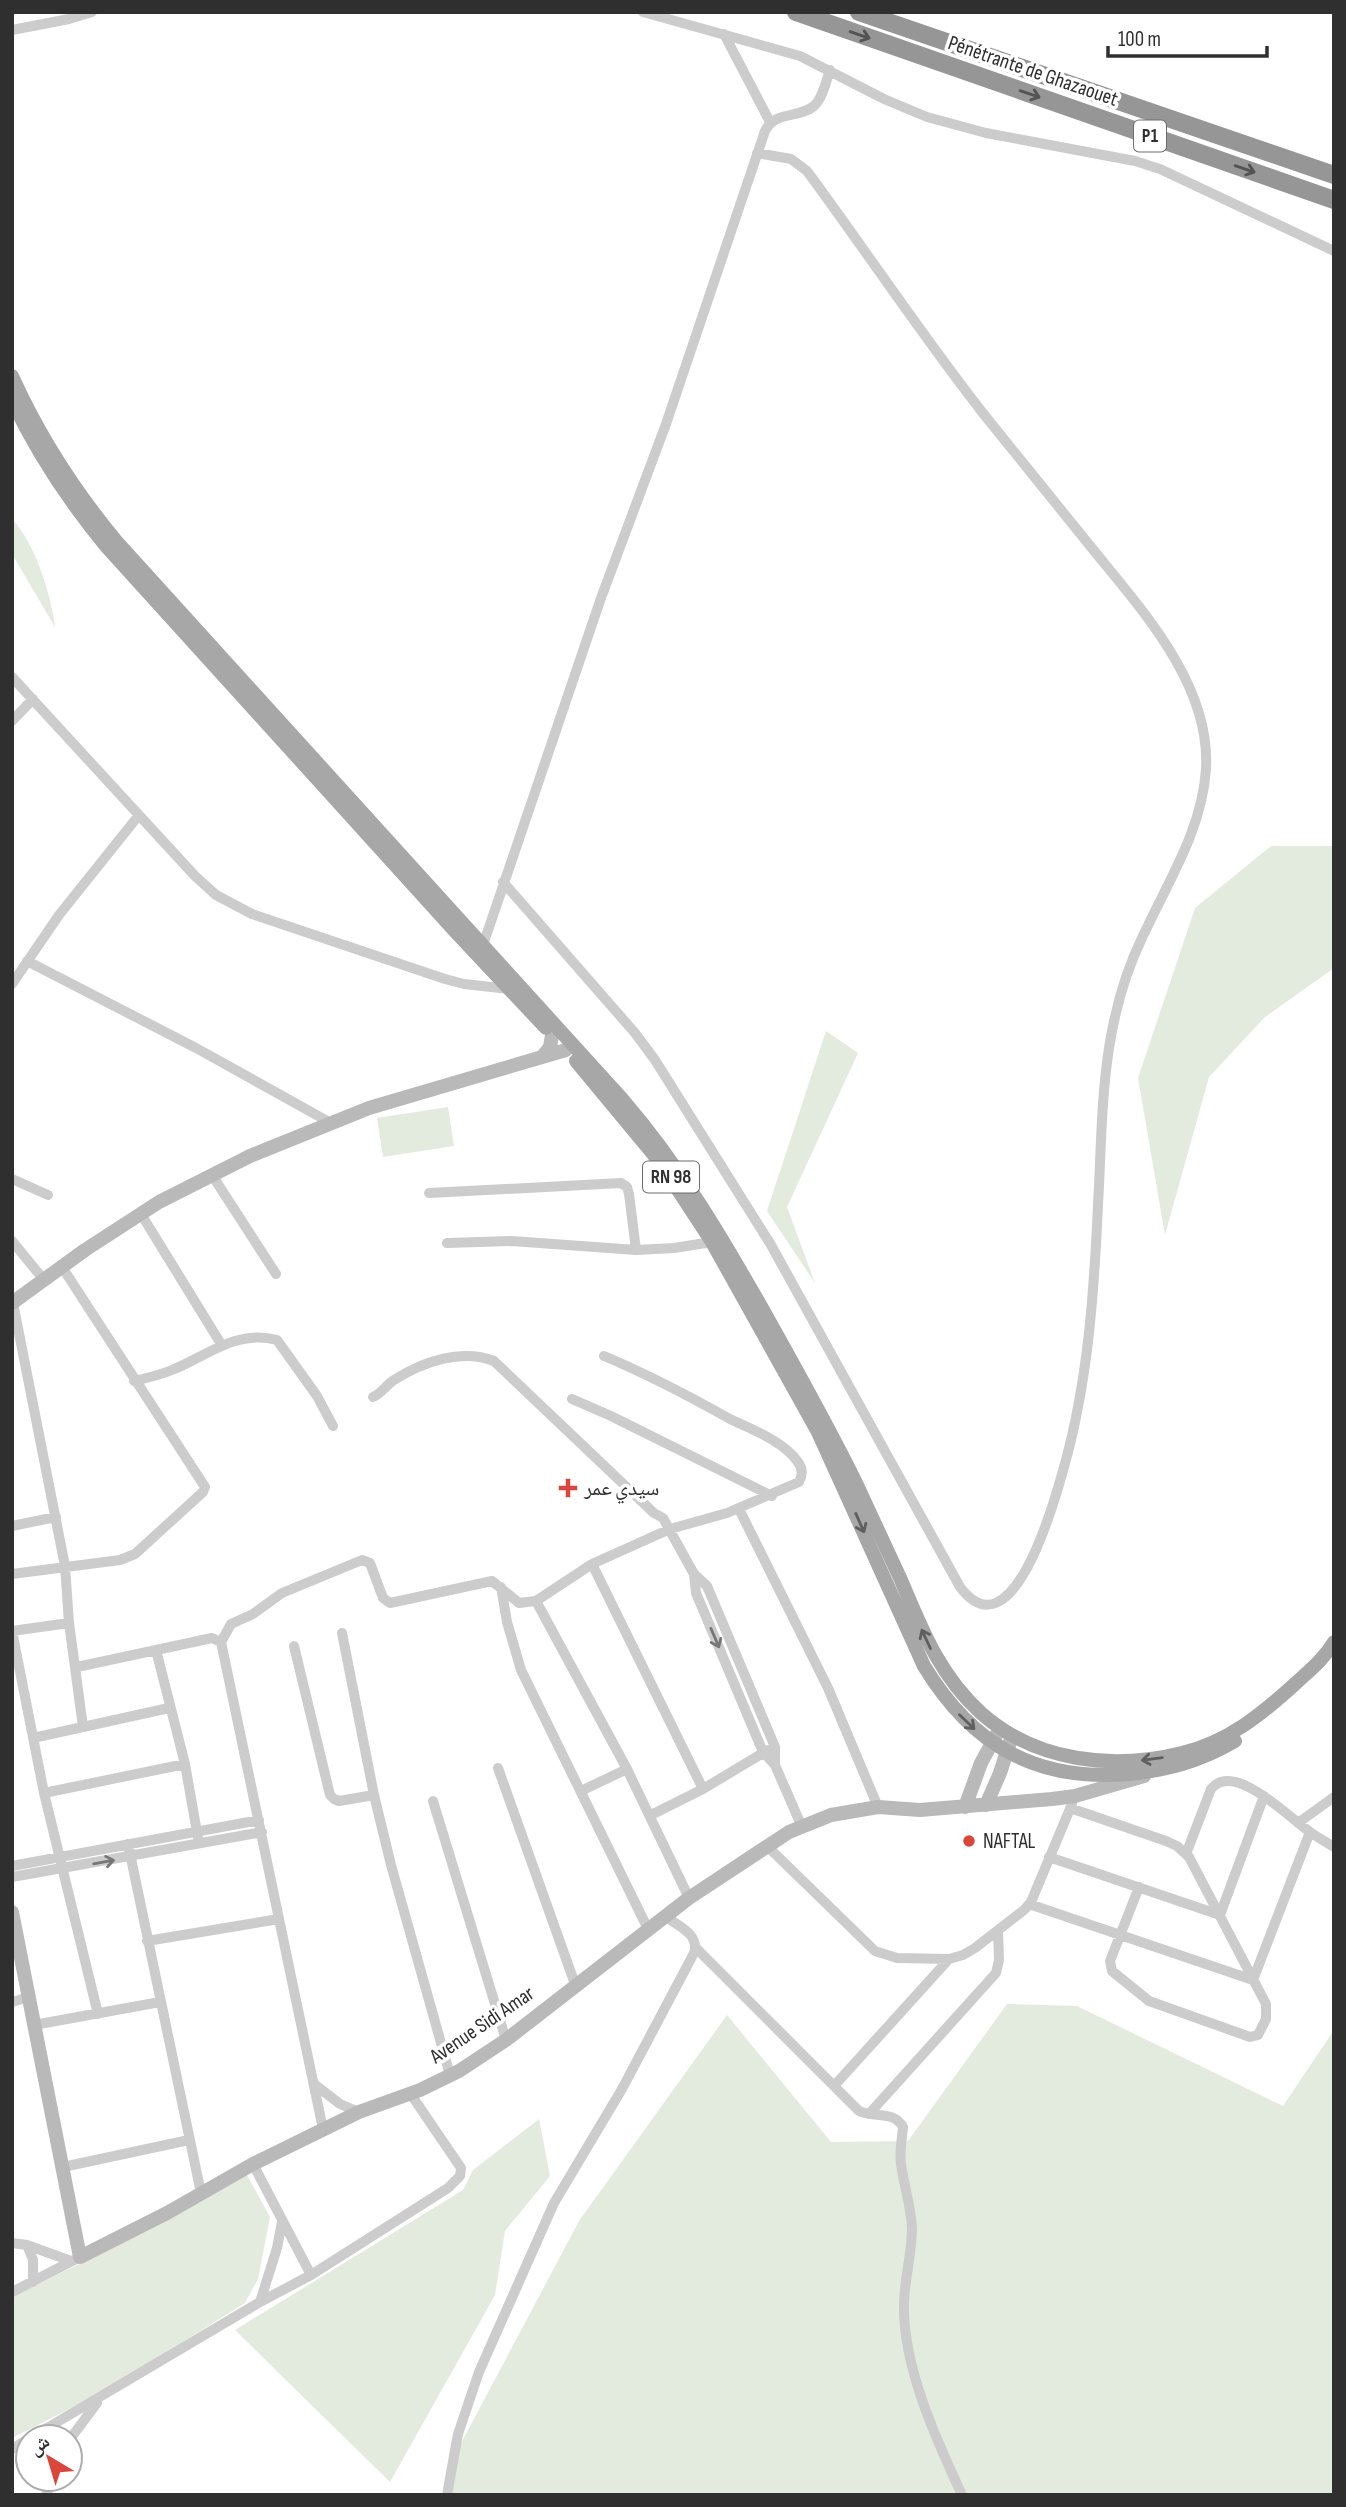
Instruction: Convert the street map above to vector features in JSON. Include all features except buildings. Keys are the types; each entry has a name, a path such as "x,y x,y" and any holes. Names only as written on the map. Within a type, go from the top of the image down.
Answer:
{"highway":[{"name":"Pénétrante de Ghazaouet","path":"796,12 1334,200"},
{"name":"Pénétrante de Ghazaouet","path":"859,12 1334,175"}],"main road":[{"name":"RN 98","path":"12,376 50,451 116,541 639,1119 688,1183 832,1436 935,1657 970,1702 1006,1732 1044,1751 1081,1759 1142,1760 1203,1747 1243,1726 1264,1712 1315,1667"},
{"name":"RN 98","path":"12,400 51,472 106,546 566,1050 659,1161 712,1242 818,1432 924,1666 955,1709 992,1743 1035,1765 1079,1774 1110,1775 1159,1771 1206,1757 1248,1733 1296,1693 1334,1642"}],"street":[{"path":"12,30 92,12"},
{"path":"643,12 800,55 884,99 927,117 986,133 1135,161 1160,169 1334,251"},
{"path":"724,34 770,122"},
{"path":"483,945 601,598 666,424 757,153 770,122 814,106 820,98 830,70"},
{"path":"503,883 655,1059 771,1245 960,1587 969,1598 981,1603 994,1603 1007,1598 1021,1580 1041,1537 1073,1436 1087,1353 1094,1276 1102,1111 1112,1032 1134,955 1177,868 1197,819 1206,772 1206,745 1199,715 1181,670 1157,629 980,409 807,171 791,159 757,153"},
{"path":"12,677 205,886 239,909 445,979 509,989"},
{"path":"12,721 33,699"},
{"path":"12,984 76,893 139,815"},
{"path":"27,961 196,1048 331,1123"},
{"path":"542,1057 550,1047 552,1035"},
{"path":"83,1727 69,1622 65,1566 13,1303 141,1214 277,1143 369,1108 566,1050"},
{"path":"212,1175 276,1275"},
{"path":"12,1179 48,1195"},
{"path":"429,1193 621,1183 627,1187 629,1194 636,1250"},
{"path":"141,1214 221,1345"},
{"path":"12,1241 44,1280"},
{"path":"447,1243 512,1241 636,1250 712,1242"},
{"path":"12,1574 120,1560 135,1554 203,1492 203,1482 134,1381 62,1267"},
{"path":"134,1381 172,1371 221,1345 239,1339 277,1340 317,1396 333,1426"},
{"path":"373,1397 391,1382 421,1366 471,1355 494,1361 654,1513 663,1518 694,1574 707,1586 775,1747 775,1765"},
{"path":"323,2129 220,1642 231,1624 253,1614 282,1593 362,1560 370,1563 383,1598 390,1603 492,1581 519,1603 536,1601 592,1564 670,1529 739,1509 799,1482 802,1476 797,1460 778,1444 642,1372 604,1356"},
{"path":"572,1399 772,1496"},
{"path":"739,1509 828,1688 878,1807"},
{"path":"12,1525 56,1517"},
{"path":"592,1564 704,1789"},
{"path":"694,1574 696,1593 763,1752 775,1765 802,1827"},
{"path":"501,1587 507,1622 521,1670 648,1929"},
{"path":"536,1601 651,1815 689,1898"},
{"path":"69,1622 12,1631 44,1793 98,2014"},
{"path":"342,1633 374,1795 391,1865 450,2075"},
{"path":"76,1667 212,1638 220,1642"},
{"path":"295,1646 330,1795 340,1801 374,1795"},
{"path":"156,1650 185,1763 199,1845"},
{"path":"33,1738 169,1708"},
{"path":"965,1807 981,1763 992,1743 1006,1732"},
{"path":"986,1805 1006,1752 1006,1732"},
{"path":"651,1815 704,1789 775,1747"},
{"path":"44,1793 185,1763"},
{"path":"498,1768 575,1984"},
{"path":"581,1791 627,1769"},
{"name":"Avenue Sidi Amar","path":"12,2292 323,2129 450,2075 506,2040 689,1898 767,1846 802,1827 831,1815 878,1807 920,1811 986,1805 1073,1802 1159,1771"},
{"path":"1186,1854 1211,1789 1224,1780 1237,1782 1264,1796 1334,1847"},
{"path":"1220,1915 1264,1796"},
{"path":"1298,1823 1334,1797"},
{"path":"433,1801 506,2040"},
{"path":"767,1846 875,1951 897,1958 949,1959 970,1952 1029,1904 1073,1802 1166,1841 1186,1854 1265,2004 1267,2014 1259,2032 1253,2037 1155,2003 1140,1995 1110,1968 1110,1961 1139,1887"},
{"path":"12,1866 259,1820"},
{"path":"12,1877 262,1832"},
{"path":"1254,1980 1310,1832"},
{"path":"128,1844 201,2193"},
{"path":"1049,1857 1220,1915"},
{"path":"1029,1904 1254,1980"},
{"path":"12,1912 63,2167 76,2259 12,2243"},
{"path":"447,2495 453,2453 479,2372 554,2203 622,2089 690,1965 696,1943 691,1935 665,1916"},
{"path":"148,1941 279,1919"},
{"path":"869,2114 996,1973 999,1960 998,1930"},
{"path":"696,1948 859,2111 895,2118 903,2127 900,2161 912,2229 904,2304 906,2333 932,2428 962,2495"},
{"path":"834,2085 949,1959"},
{"path":"12,2002 29,1997"},
{"path":"34,2025 160,2002"},
{"path":"314,2083 340,2104 359,2112"},
{"path":"55,2423 260,2302 311,2275 448,2188 460,2176 461,2168 410,2093"},
{"path":"63,2167 189,2140"},
{"path":"253,2164 311,2275"},
{"path":"260,2302 282,2222"},
{"path":"27,2245 33,2260 33,2281"},
{"path":"80,2423 105,2394"}],"shaded area":[{"path":"12,519 28,541 41,570 55,627 12,554"},
{"path":"1271,846 1334,846 1334,968 1265,1017 1209,1077 1165,1235 1138,1078 1195,908"},
{"path":"826,1031 858,1053 787,1207 815,1283 767,1211"},
{"path":"448,1107 454,1146 383,1157 377,1118"},
{"path":"1007,2004 1077,2006 1283,2106 1334,2030 1334,2495 447,2495 450,2464 579,2221 727,2015 831,2142 908,2141"},
{"path":"539,2119 550,2176 505,2231 495,2295 390,2482 235,2330 463,2190 473,2170"},
{"path":"246,2173 270,2217 258,2279 245,2303 101,2393 42,2423 14,2423 12,2438 12,2297 132,2238"}],"place":[{"name":"سيدي عمر","path":"568,1488"},
{"name":"NAFTAL","path":"969,1841"}]}
